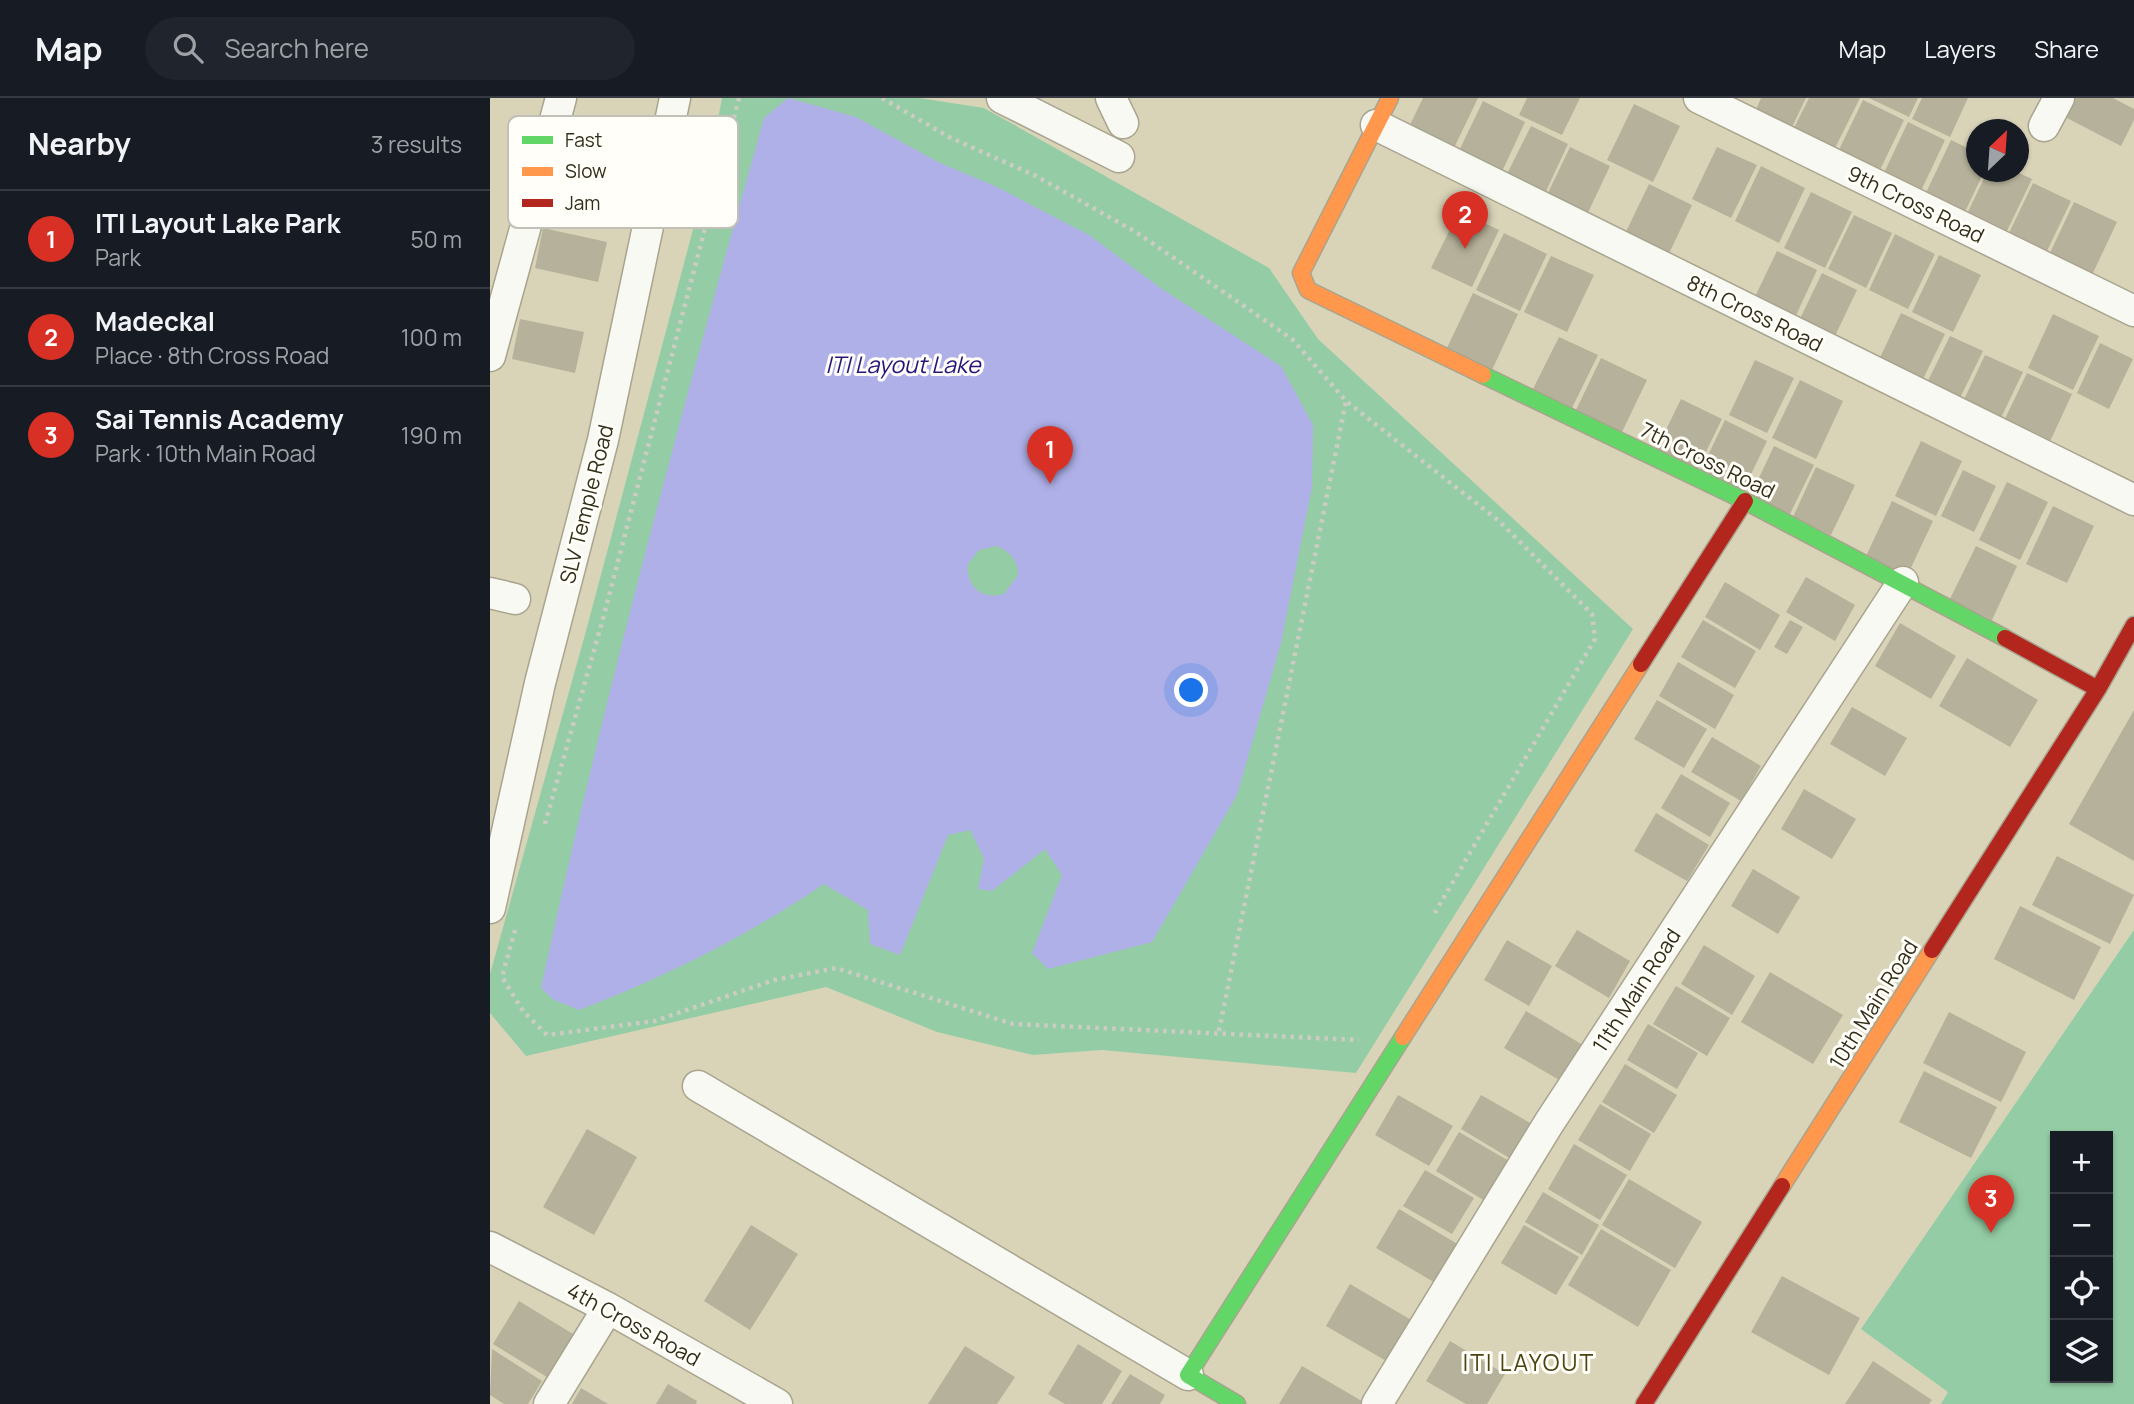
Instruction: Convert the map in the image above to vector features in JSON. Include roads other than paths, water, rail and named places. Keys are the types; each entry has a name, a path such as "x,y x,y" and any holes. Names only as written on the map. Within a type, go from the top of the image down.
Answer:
{"street":[{"path":"556,116 561,98"},
{"name":"SLV Temple Road","path":"671,116 675,98"},
{"path":"1002,98 1119,157"},
{"path":"1376,125 1390,98"},
{"name":"9th Cross Road","path":"1699,98 2134,311"},
{"path":"2044,126 2059,98"},
{"name":"7th Cross Road","path":"1376,125 1301,273 1308,290 1745,500 1903,582 2098,689"},
{"name":"8th Cross Road","path":"1376,125 2134,500"},
{"path":"490,356 525,228"},
{"name":"SLV Temple Road","path":"490,908 540,683 603,440 648,228"},
{"path":"1188,1375 1745,500"},
{"name":"11th Main Road","path":"1377,1404 1549,1123 1903,582"},
{"name":"10th Main Road","path":"1644,1404 2098,689 2134,625"},
{"path":"698,1086 1237,1404"},
{"name":"4th Cross Road","path":"490,1247 608,1308 760,1400"},
{"path":"549,1404 608,1308"}],"water":[{"name":"ITI Layout Lake","path":"788,98 856,117 938,162 997,187 1089,235 1162,289 1281,366 1313,425 1312,487 1281,643 1237,795 1152,942 1048,969 1032,953 1062,875 1045,849 992,891 978,889 984,858 970,830 948,835 900,955 870,944 868,910 824,884 705,954 643,984 579,1010 554,1000 541,988 591,769 646,551 733,228 738,228 738,212 764,118","holes":["996,546 1009,553 1015,561 1018,575 1004,594 989,595 977,590 970,579 968,564 979,550"]}],"place":[{"name":"Madeckal","path":"1465,249"},
{"name":"ITI Layout Lake Park","path":"1050,484"},
{"name":"Sai Tennis Academy","path":"1991,1233"}],"district":[{"name":"ITI LAYOUT","path":"1529,1362"}]}
